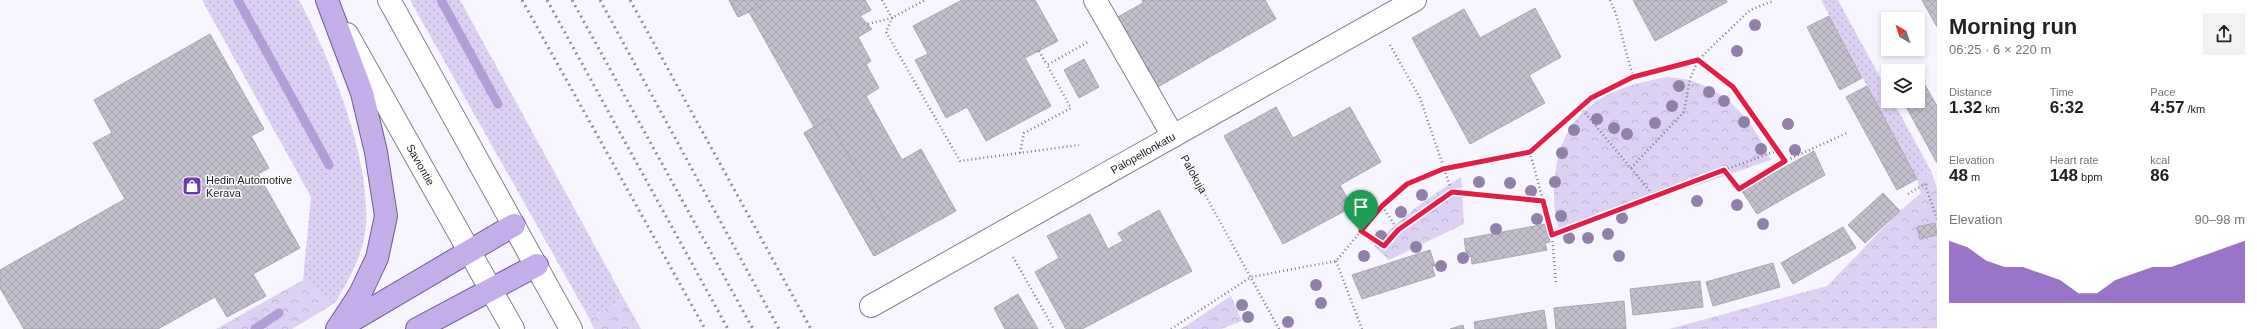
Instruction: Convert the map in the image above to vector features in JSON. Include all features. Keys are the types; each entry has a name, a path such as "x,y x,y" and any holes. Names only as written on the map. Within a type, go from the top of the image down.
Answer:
{"main road":[{"path":"328,0 362,93 376,152 386,216 377,258 360,294 337,329"},
{"path":"337,329 514,225"},
{"path":"417,329 537,265"}],"street":[{"name":"Saviontie","path":"328,0 468,252 513,329"},
{"path":"389,0 537,265 571,329"},
{"path":"1095,0 1173,136"},
{"name":"Palopellonkatu","path":"871,306 1415,0"}],"path":[{"path":"882,0 892,18"},
{"path":"868,24 892,18 924,0"},
{"path":"1610,0 1616,14 1633,77"},
{"path":"1631,168 1684,112 1690,80 1698,60 1750,10 1773,1"},
{"path":"892,18 886,32 960,161 1079,145"},
{"path":"1046,65 1111,29"},
{"path":"1386,40 1420,98 1452,192"},
{"path":"1020,153 1024,133 1071,108 1039,51"},
{"path":"1171,329 1251,277 1336,261 1382,206 1407,184 1443,169 1530,152 1591,98 1633,77 1698,60"},
{"path":"1698,60 1733,87 1785,161"},
{"path":"1580,107 1654,196"},
{"path":"1724,170 1739,189 1785,161 1847,133"},
{"name":"Palokuja","path":"1173,136 1279,329"},
{"path":"1552,235 1778,150"},
{"path":"1530,152 1552,235 1556,284"},
{"path":"1908,194 1925,184 1937,219"},
{"path":"1361,231 1384,246 1398,230 1452,192 1543,201"},
{"path":"1382,206 1398,230"},
{"path":"1010,251 1054,329"},
{"path":"1336,261 1362,329"}],"green space":[{"path":"202,0 299,0 324,51 346,109 355,139 362,169 366,198 365,236 355,266 335,303 303,280 311,197"},
{"path":"410,0 460,0 624,299 589,318"},
{"path":"1821,0 1838,0 1881,79 1881,108 1897,108 1931,171 1917,179"},
{"path":"1668,77 1703,85 1718,93 1731,103 1754,129 1771,160 1560,232 1554,206 1555,178 1559,155 1566,135 1577,119 1590,106 1607,95 1625,87"},
{"path":"1931,171 1937,188 1937,328 1669,329 1827,286 1900,211 1921,193 1917,179"},
{"path":"1461,177 1464,224 1389,260 1374,246 1415,208"},
{"path":"303,280 335,303 292,329 216,329"},
{"path":"1231,296 1242,321 1221,329 1181,329"},
{"path":"624,299 641,329 594,329 589,318"}],"building":[{"path":"729,0 865,0 871,10 860,16 872,29 858,37 871,61 866,64 879,88 866,96 902,160 921,149 956,211 874,256 804,133 814,127 749,12 738,17"},
{"path":"729,0 762,0 764,4 738,17"},
{"path":"962,0 1035,0 1058,41 1025,58 1051,106 986,141 967,107 946,118 915,60 928,54 913,26"},
{"path":"1142,0 1265,0 1276,19 1156,88 1116,18 1143,3"},
{"path":"1633,0 1726,0 1727,2 1655,41"},
{"path":"1922,0 1937,0 1937,27"},
{"path":"1535,8 1561,57 1529,75 1545,103 1470,144 1412,38 1464,9 1480,38"},
{"path":"1829,16 1862,78 1840,90 1807,27"},
{"name":"Hedin Automotive Kerava","path":"210,34 264,129 251,136 269,168 258,174 300,248 253,274 266,296 227,317 215,297 158,329 24,329 0,288 0,270 125,199 93,143 112,133 94,100"},
{"path":"1084,59 1099,87 1079,98 1064,70"},
{"path":"1925,85 1937,106 1937,163 1907,108 1925,108"},
{"path":"1867,86 1917,179 1897,190 1846,97"},
{"path":"1276,107 1293,138 1350,107 1381,162 1340,185 1352,207 1283,244 1224,136"},
{"path":"828,119 898,243 874,256 804,133"},
{"path":"1814,151 1825,175 1757,214 1742,191"},
{"path":"1883,193 1900,211 1865,243 1848,225"},
{"path":"1159,210 1192,271 1082,329 1066,329 1035,272 1059,258 1047,236 1090,214 1108,249 1123,241 1118,233"},
{"path":"1935,223 1937,235 1920,239 1917,227"},
{"path":"1546,224 1550,242 1545,243 1547,250 1472,264 1471,256 1467,257 1464,239"},
{"path":"1843,227 1856,248 1793,284 1781,263"},
{"path":"1430,250 1435,266 1432,266 1435,276 1362,299 1352,275"},
{"path":"1773,263 1780,287 1713,306 1706,282"},
{"path":"1700,281 1703,307 1633,315 1630,289"},
{"path":"1018,294 1038,329 1005,329 994,308"},
{"path":"1624,301 1626,329 1556,329 1554,308"},
{"path":"1544,310 1547,329 1475,329 1474,322"},
{"path":"1463,325 1464,329 1450,329"}],"waterway":[{"path":"238,0 329,165"},
{"path":"441,0 498,104"},
{"path":"255,329 279,313"}],"railway":[{"path":"522,0 705,329"},
{"path":"547,0 728,329"},
{"path":"572,0 753,329"},
{"path":"600,0 779,329"},
{"path":"630,0 811,329"}],"place":[{"name":"Hedin Automotive Kerava","path":"192,186"}],"route":[{"path":"1698,60 1733,87 1785,161 1739,189 1724,170 1583,222 1552,235 1543,201 1452,192 1398,230 1384,246 1361,231 1382,206 1407,184 1443,169 1530,152 1591,98 1633,77 1698,60"}]}
